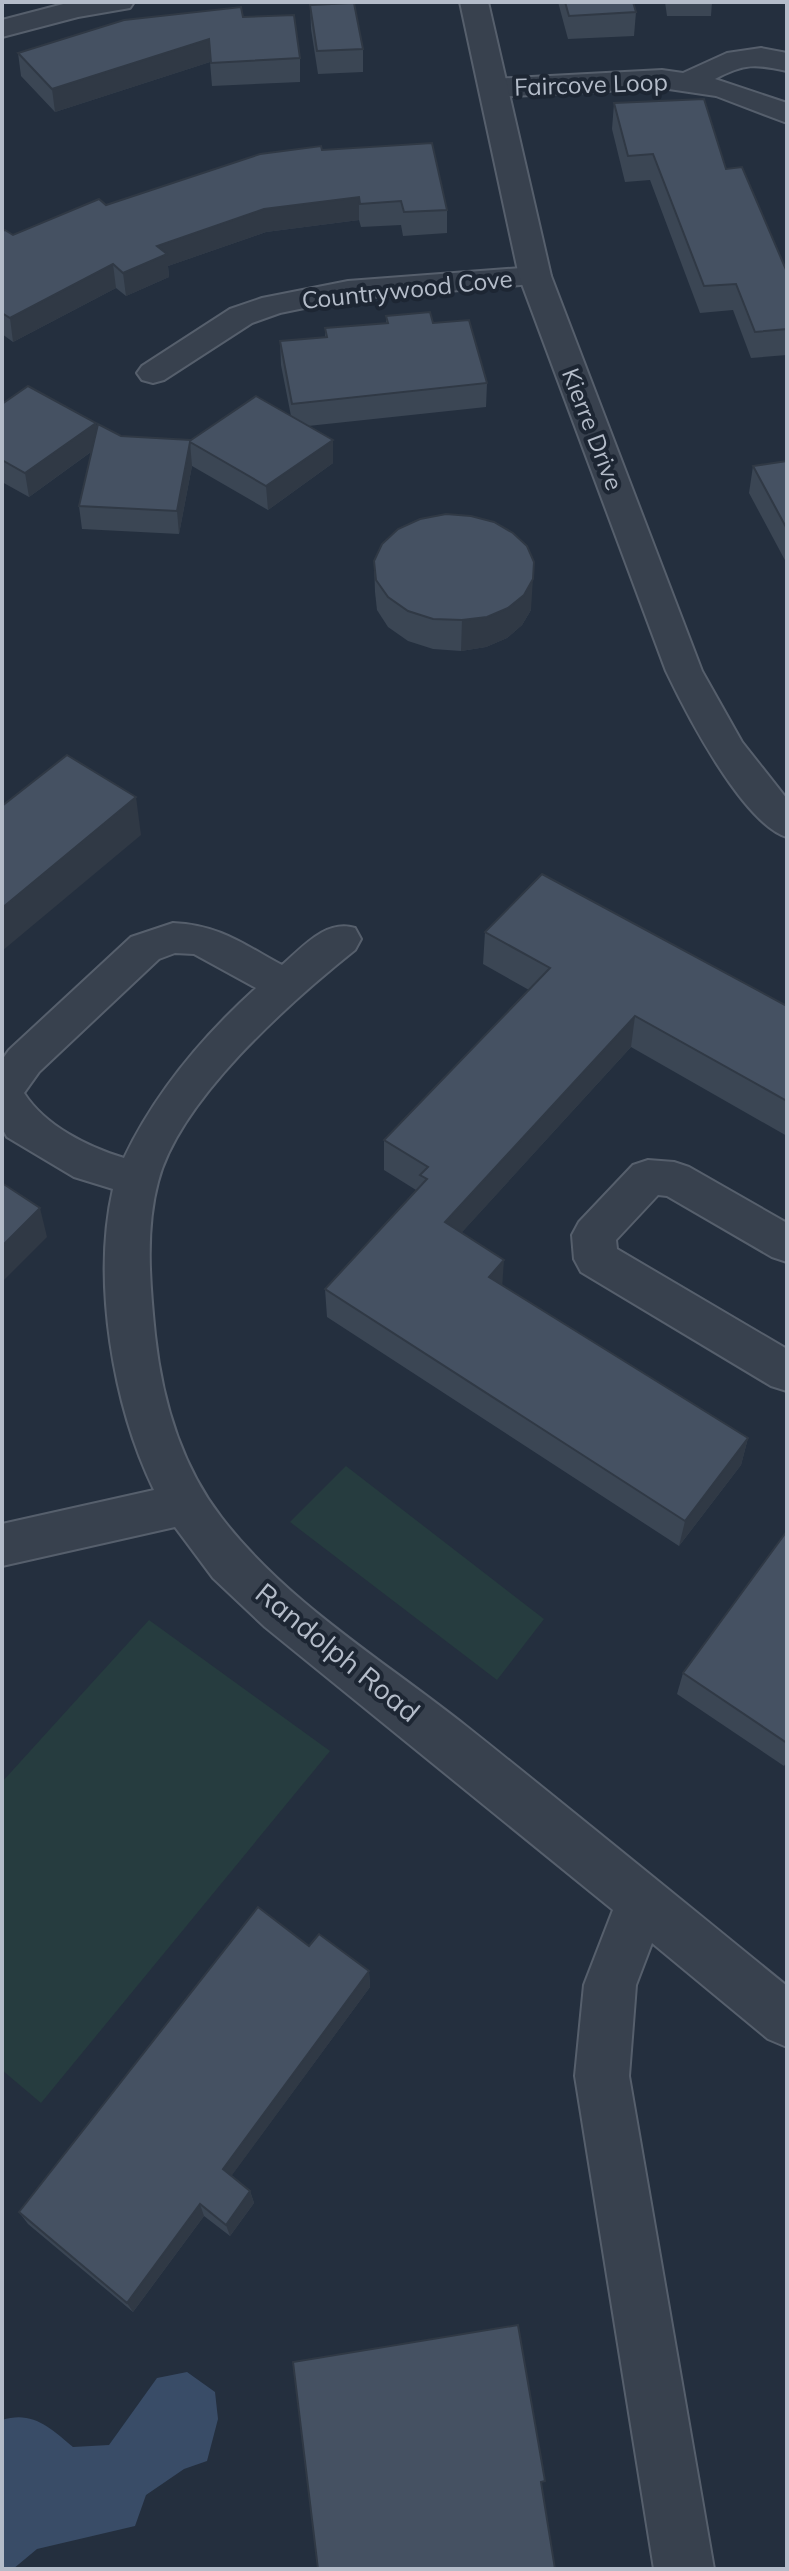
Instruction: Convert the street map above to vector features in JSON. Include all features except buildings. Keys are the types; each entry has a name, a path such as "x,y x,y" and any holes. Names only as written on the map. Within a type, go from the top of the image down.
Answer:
{"street":[{"path":"2,29 76,9 120,2"},
{"name":"Kierre Drive","path":"474,2 535,276 684,671 701,707 736,764 787,823"},
{"name":"Faircove Loop","path":"689,81 739,56 759,55 787,63"},
{"name":"Faircove Loop","path":"493,88 662,79 689,81 741,94 787,114"},
{"name":"Countrywood Cove","path":"153,373 241,316 273,305 348,290 535,276"},
{"path":"137,1179 89,1165 22,1125 2,1093 24,1061 145,948 173,938 201,939 283,984"},
{"name":"Randolph Road","path":"341,939 283,984 200,1073 147,1154 137,1179 129,1233 129,1325 150,1423 164,1464 184,1504 229,1561 295,1624 411,1711 787,2020"},
{"path":"787,1244 674,1179 648,1177 594,1235 596,1259 787,1372"},
{"path":"2,1545 184,1504"},
{"path":"642,1901 610,1985 602,2076 684,2569"}],"green space":[{"path":"346,1466 544,1619 497,1680 290,1522"},
{"path":"149,1620 330,1751 41,2103 2,2070 2,1782"}],"water":[{"path":"187,2372 215,2392 218,2419 207,2461 184,2469 146,2495 135,2526 37,2549 13,2569 2,2569 2,2420 32,2419 49,2427 73,2447 109,2445 157,2378"}]}
